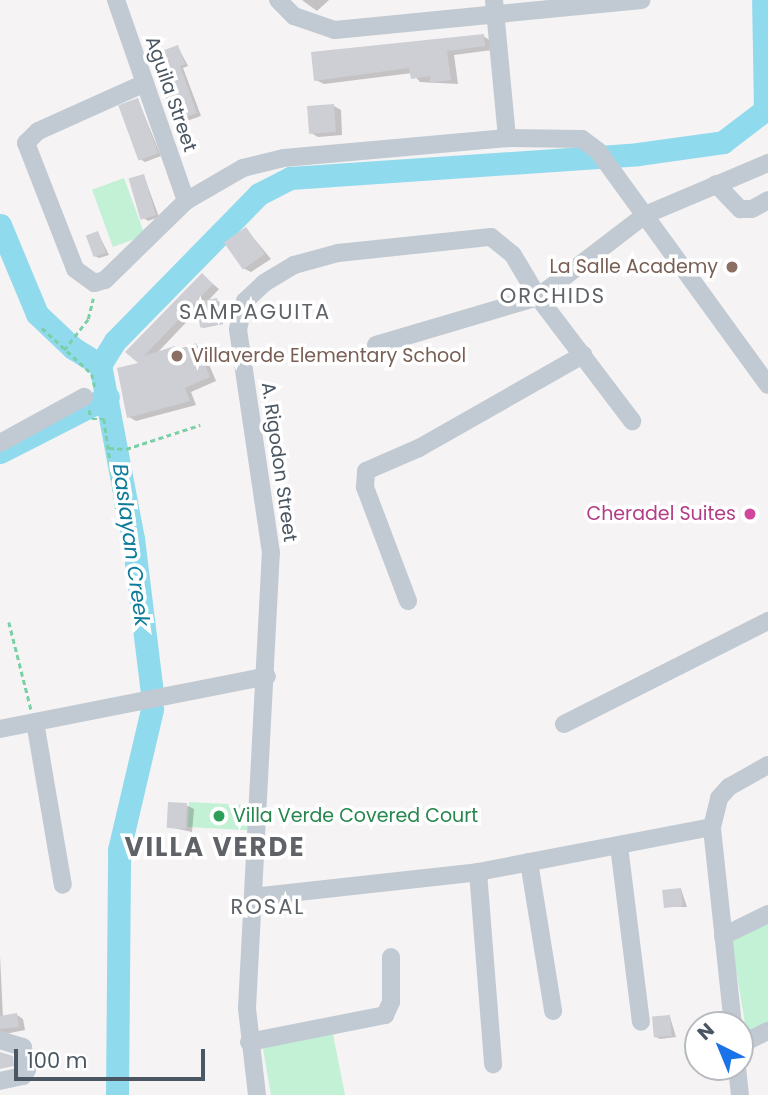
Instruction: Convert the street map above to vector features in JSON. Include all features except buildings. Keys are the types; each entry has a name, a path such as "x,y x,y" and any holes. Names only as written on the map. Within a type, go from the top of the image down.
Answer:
{"street":[{"name":"Aguila Street","path":"116,0 186,201"},
{"path":"278,0 294,16 335,30 495,6 642,0"},
{"path":"495,6 508,138"},
{"path":"145,83 37,131 26,143 75,269 98,282 105,280 186,201 243,169 284,158 508,138 582,139 598,151 768,385"},
{"path":"376,345 538,297 645,215 768,163"},
{"path":"716,184 740,209 752,209 768,200"},
{"name":"A. Rigodon Street","path":"257,1095 249,1042 253,897 267,676 271,553 238,329 245,301 295,265 338,253 480,236 503,243 538,297 632,421"},
{"path":"408,601 365,487 366,471 419,448 583,355"},
{"path":"0,443 90,393"},
{"path":"564,724 768,621"},
{"path":"0,729 267,676"},
{"path":"35,722 63,886"},
{"path":"731,1011 712,827 719,798 729,787 768,765"},
{"path":"253,897 478,872 712,827"},
{"path":"619,846 642,1022"},
{"path":"529,862 554,1011"},
{"path":"478,872 493,1064"},
{"path":"723,936 768,914"},
{"path":"249,1042 385,1015 391,1002 391,957"},
{"path":"0,1040 23,1047 27,1070 23,1076 0,1082"}],"path":[{"path":"65,349 88,319 98,282"},
{"path":"42,328 92,374 90,393"},
{"path":"92,416 104,419 117,509"},
{"path":"110,447 121,445 126,449 200,425"},
{"path":"9,622 35,722"}],"green space":[{"path":"124,178 145,235 113,247 92,190"},
{"name":"Villa Verde Covered Court","path":"189,802 250,805 249,830 188,827"},
{"path":"768,922 768,1024 754,1031 754,1011 743,1011 731,940"},
{"path":"333,1034 345,1095 271,1095 262,1043"}],"waterway":[{"path":"152,693 133,539 100,365 115,341 259,194 290,178 638,154 723,142 765,110 763,0"},
{"name":"Baslayan Creek","path":"0,225 37,314 73,348 100,365"},
{"path":"0,452 108,397"},
{"name":"Baslayan Creek","path":"117,1095 119,850 152,709"}],"place":[{"name":"La Salle Academy","path":"732,267"},
{"name":"Villaverde Elementary School","path":"177,356"},
{"name":"Cheradel Suites","path":"750,514"},
{"name":"Villa Verde Covered Court","path":"219,816"}],"district":[{"name":"ORCHIDS","path":"553,296"},
{"name":"SAMPAGUITA","path":"255,312"},
{"name":"VILLA VERDE","path":"215,848"},
{"name":"ROSAL","path":"268,907"}]}
